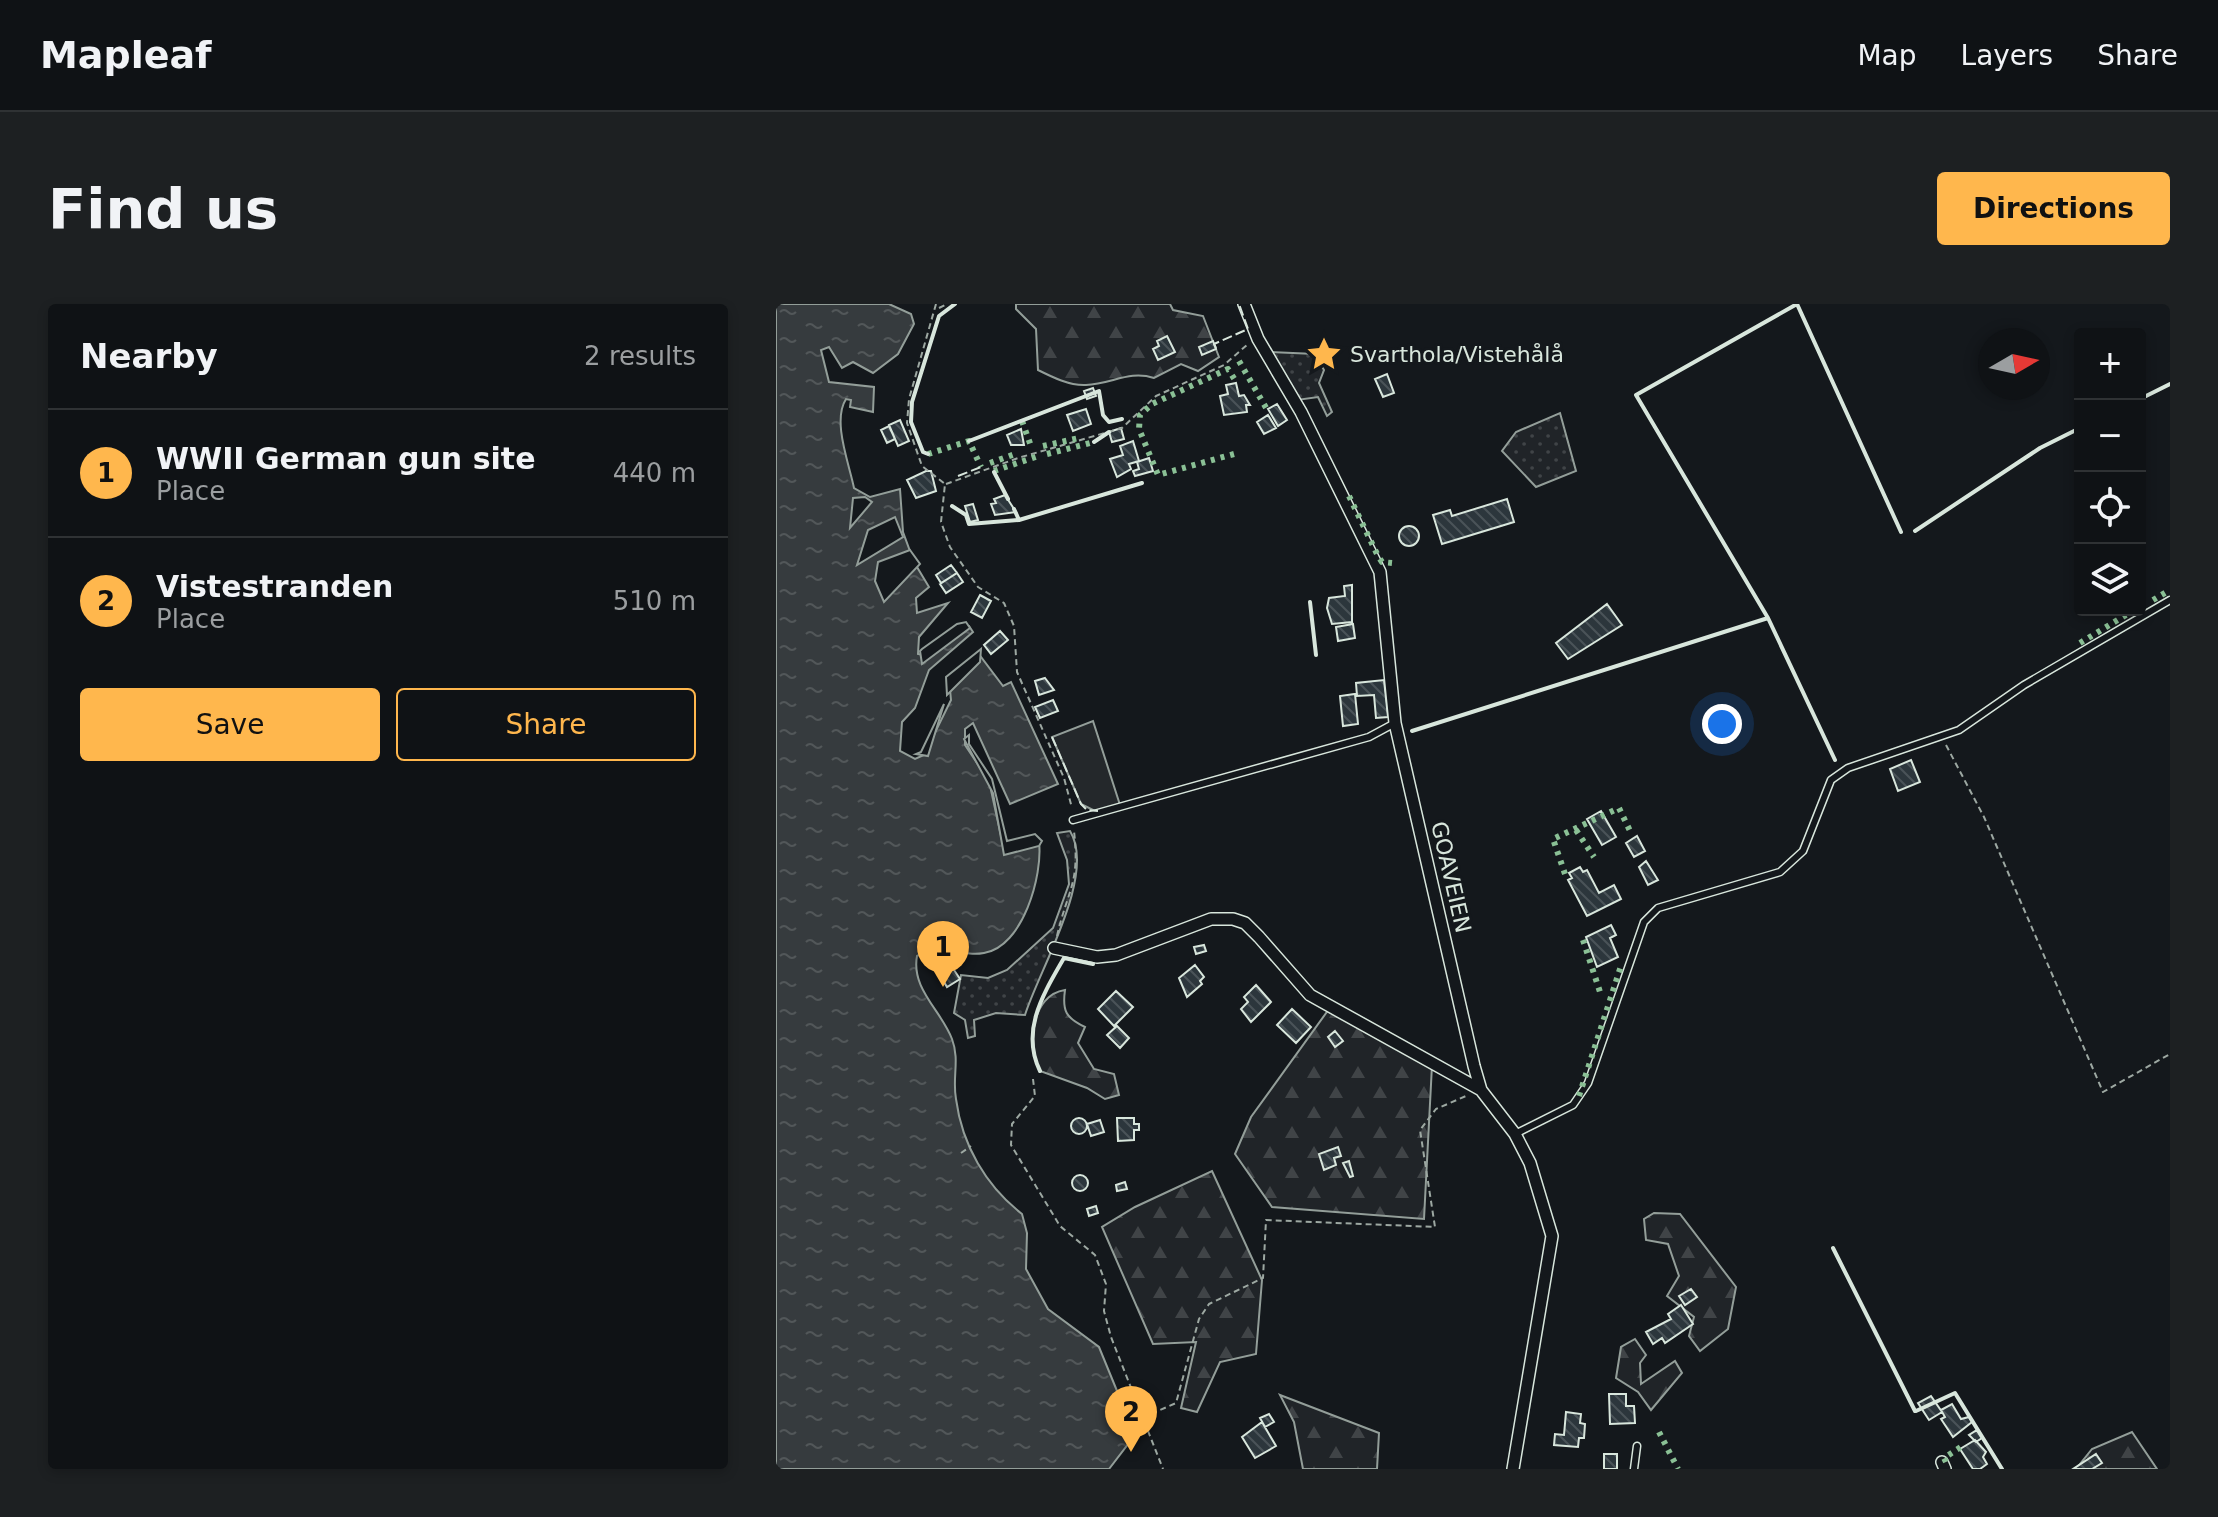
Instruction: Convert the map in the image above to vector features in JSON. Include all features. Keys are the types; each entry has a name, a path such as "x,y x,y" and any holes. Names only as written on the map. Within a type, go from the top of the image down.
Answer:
{"street":[{"name":"GOAVEIEN","path":"1244,304 1258,339 1306,410 1380,572 1395,723 1481,1090 1515,1134 1530,1163 1552,1236 1515,1438 1513,1469"},
{"path":"1054,948 1097,957 1116,955 1211,919 1233,919 1245,923 1310,995 1481,1090"}],"lane":[{"path":"1515,1134 1573,1105 1588,1083 1644,922 1658,908 1780,872 1803,851 1831,780 1848,768 1942,737 2170,600"},
{"path":"1073,820 1369,737 1395,723"},
{"path":"1634,1469 1637,1446"}],"path":[{"path":"945,484 922,466 907,423 909,399 937,306 947,304"},
{"path":"945,484 1018,458 1122,428 1156,396 1224,365 1241,348 1258,339"},
{"path":"945,484 941,522 950,547 978,587 1004,603 1014,626 1017,672 1071,799 1078,866 1054,948"},
{"path":"1942,737 1984,817 2103,1092 2170,1054"},
{"path":"1033,1079 1035,1096 1012,1124 1011,1145 1060,1226 1095,1255 1106,1284 1104,1311 1111,1337 1163,1469"},
{"path":"1142,1418 1176,1403 1187,1354 1195,1343 1199,1319 1209,1304 1263,1278 1266,1220 1435,1227 1420,1130 1436,1109 1481,1090"},
{"path":"961,1153 971,1146"}],"green space":[{"path":"1016,304 1170,304 1173,310 1203,316 1219,357 1198,371 1181,364 1154,378 1128,376 1095,384 1067,383 1038,370 1036,329 1016,309"},
{"path":"1270,352 1315,354 1324,370 1319,383 1332,412 1327,416 1318,397 1297,400"},
{"path":"1560,413 1576,471 1536,487 1502,451 1516,432"},
{"path":"1070,831 1076,850 1071,897 1025,1015 996,1013 974,1020 975,1036 968,1038 965,1020 954,1013 961,975 988,978 1007,970 1053,928 1069,884 1067,860 1057,833"},
{"path":"1065,990 1067,1013 1085,1027 1078,1043 1094,1069 1114,1074 1119,1095 1105,1099 1087,1088 1040,1071 1034,1048 1035,1023 1045,1001"},
{"path":"1329,1009 1432,1065 1424,1219 1272,1207 1235,1154 1251,1117"},
{"path":"1212,1171 1262,1280 1256,1354 1220,1362 1197,1412 1181,1408 1196,1342 1153,1344 1102,1227 1135,1207"},
{"path":"1654,1213 1680,1214 1736,1287 1728,1329 1700,1351 1689,1336 1694,1317 1667,1296 1679,1276 1668,1244 1646,1240 1644,1219"},
{"path":"1635,1339 1646,1355 1640,1363 1641,1384 1675,1361 1682,1373 1651,1410 1638,1392 1616,1378 1621,1347"},
{"path":"1280,1395 1379,1433 1377,1469 1303,1469 1294,1422"},
{"path":"2132,1432 2157,1469 2076,1469 2092,1449"}],"shaded area":[{"path":"1093,721 1120,805 1095,811 1081,804 1052,737"}],"water":[{"path":"776,304 889,304 911,314 914,324 898,354 873,373 853,362 842,368 829,347 821,350 829,382 874,387 873,412 850,407 851,400 846,399 842,408 841,430 854,488 870,497 900,489 903,532 914,562 929,587 916,598 917,613 948,603 919,637 918,654 923,655 960,627 969,626 973,632 929,670 915,708 902,722 900,751 915,759 924,755 951,700 949,679 978,653 1003,686 1011,682 1058,784 1010,804 973,723 965,729 965,745 989,781 1003,845 1039,842 1038,872 1020,924 998,948 975,954 946,948 929,951 917,956 916,968 923,989 952,1039 956,1099 970,1148 997,1191 1022,1214 1027,1233 1026,1269 1048,1309 1099,1347 1135,1435 1109,1469 776,1469"}],"pier":[{"path":"865,497 872,502 850,528 853,498"},
{"path":"895,517 903,537 857,565 868,530"},
{"path":"910,550 920,564 884,602 875,581 878,562"},
{"path":"966,622 970,628 922,664 922,649 957,624"},
{"path":"981,649 980,662 947,695 946,677"},
{"path":"944,704 928,756 916,754 921,752"},
{"path":"969,735 969,744 992,779 1007,841 1035,834 1042,841 1039,846 1004,855 993,793 964,739"}],"building":[{"path":"1167,336 1175,352 1158,360 1153,349 1159,346 1157,341"},
{"path":"1213,341 1216,349 1202,355 1199,347"},
{"path":"1387,374 1394,393 1383,397 1375,379"},
{"path":"1236,383 1239,396 1244,395 1250,405 1246,405 1247,412 1224,415 1220,396 1228,394 1226,385"},
{"path":"1093,388 1096,396 1087,399 1084,391"},
{"path":"1277,404 1287,420 1278,426 1268,409"},
{"path":"1086,409 1091,424 1073,431 1067,415"},
{"path":"1268,415 1276,428 1264,434 1257,422"},
{"path":"900,420 909,441 898,446 889,425"},
{"path":"889,426 895,439 887,443 881,430"},
{"path":"1121,428 1124,439 1112,442 1109,432"},
{"path":"1021,429 1024,445 1011,445 1007,435"},
{"path":"1133,441 1139,461 1129,464 1131,469 1117,477 1110,459 1123,455 1120,446"},
{"path":"1149,458 1153,471 1135,476 1133,471 1139,469 1137,462"},
{"path":"931,471 936,491 916,498 907,480"},
{"path":"1005,495 1016,512 995,515 991,504 996,503 994,499"},
{"path":"1507,499 1514,522 1442,544 1433,515 1450,510 1452,516"},
{"path":"973,504 978,520 970,522 965,506"},
{"path":"1405,526 1413,526 1419,536 1413,546 1405,546 1399,540 1399,532"},
{"path":"951,565 957,573 941,583 936,575"},
{"path":"957,573 963,582 946,593 940,584"},
{"path":"1352,585 1352,622 1332,624 1327,608 1329,598 1345,596 1344,586"},
{"path":"980,595 991,601 982,618 971,612"},
{"path":"1607,604 1622,625 1568,659 1556,643"},
{"path":"1353,624 1355,638 1338,641 1336,627"},
{"path":"1000,631 1008,640 991,654 984,645"},
{"path":"1045,678 1054,690 1039,695 1035,681"},
{"path":"1384,680 1388,717 1376,718 1374,695 1357,696 1356,683"},
{"path":"1355,694 1358,724 1343,726 1340,696"},
{"path":"1053,700 1058,711 1040,718 1035,707"},
{"path":"1911,760 1920,782 1898,791 1890,769"},
{"path":"1601,811 1616,837 1602,845 1587,819"},
{"path":"1637,836 1645,851 1634,857 1626,843"},
{"path":"1646,861 1658,880 1648,885 1639,867"},
{"path":"1580,867 1583,872 1587,870 1599,893 1614,885 1621,899 1587,916 1568,880 1572,878 1569,873"},
{"path":"1611,925 1616,935 1610,938 1618,957 1597,967 1586,937"},
{"path":"1204,945 1206,951 1196,954 1194,947"},
{"path":"1195,965 1204,977 1200,981 1202,984 1187,997 1179,978"},
{"path":"952,967 960,979 947,987 940,975"},
{"path":"1256,985 1271,1002 1251,1022 1241,1009 1248,1002 1244,997"},
{"path":"1116,991 1133,1007 1114,1026 1098,1009"},
{"path":"1292,1009 1311,1027 1296,1043 1277,1025"},
{"path":"1117,1026 1129,1038 1120,1048 1107,1035"},
{"path":"1335,1031 1343,1041 1335,1047 1328,1037"},
{"path":"1079,1118 1085,1120 1085,1132 1079,1134 1073,1132 1071,1126 1073,1120"},
{"path":"1117,1118 1134,1118 1134,1124 1139,1124 1139,1130 1134,1130 1134,1140 1118,1141"},
{"path":"1100,1120 1104,1132 1091,1136 1087,1124"},
{"path":"1338,1147 1341,1156 1334,1158 1336,1165 1324,1170 1319,1154"},
{"path":"1349,1161 1353,1176 1350,1177 1343,1163"},
{"path":"1077,1175 1083,1175 1088,1183 1086,1189 1077,1191 1072,1186 1072,1180"},
{"path":"1125,1182 1127,1189 1117,1191 1116,1185"},
{"path":"1096,1206 1098,1213 1089,1216 1087,1209"},
{"path":"1691,1289 1697,1297 1685,1305 1679,1296"},
{"path":"1681,1305 1693,1324 1665,1343 1662,1338 1653,1344 1646,1332 1671,1319 1668,1314"},
{"path":"1609,1394 1626,1394 1626,1406 1634,1406 1635,1423 1610,1424"},
{"path":"1931,1396 1942,1412 1929,1420 1918,1403"},
{"path":"1952,1404 1961,1419 1969,1417 1972,1422 1953,1437 1941,1419 1945,1417 1941,1410"},
{"path":"1566,1412 1581,1414 1580,1423 1585,1424 1584,1438 1579,1438 1578,1447 1554,1445 1555,1434 1564,1435"},
{"path":"1269,1414 1274,1422 1265,1427 1260,1418"},
{"path":"1262,1422 1276,1446 1255,1458 1242,1437"},
{"path":"1977,1430 1982,1438 1976,1442 1969,1435"},
{"path":"1975,1440 1986,1452 1983,1457 1987,1464 1980,1469 1973,1469 1960,1449"},
{"path":"1604,1454 1617,1454 1617,1469 1604,1469"},
{"path":"2096,1454 2102,1463 2092,1469 2073,1469"}],"hedge":[{"path":"1239,361 1269,413"},
{"path":"1234,454 1158,475 1139,429 1140,415 1152,404 1228,369 1235,380"},
{"path":"1022,421 1032,449"},
{"path":"1043,446 1079,438"},
{"path":"928,454 969,441 981,467"},
{"path":"1047,454 1094,442"},
{"path":"990,463 1018,453"},
{"path":"994,471 1041,455"},
{"path":"1349,496 1378,556 1382,562 1392,563"},
{"path":"2153,600 2170,590"},
{"path":"2080,643 2124,616"},
{"path":"1565,874 1553,839 1619,808 1632,835"},
{"path":"1576,830 1594,857"},
{"path":"1583,940 1601,995"},
{"path":"1579,1096 1621,966"},
{"path":"1659,1432 1678,1469"},
{"path":"1946,1462 1944,1458 1964,1445"}],"fence":[{"path":"1216,348 1214,344 1248,329 1239,304"},
{"path":"958,476 981,467"},
{"path":"1052,737 1081,804 1087,810 1098,811"}],"wall":[{"path":"928,454 923,452 911,422 912,402 939,316 955,304"},
{"path":"1835,760 1768,618 1636,395 1797,304 1901,532"},
{"path":"2146,396 2170,384"},
{"path":"969,441 1099,391 1103,415 1109,422 1122,419"},
{"path":"1915,531 2040,448 2074,431"},
{"path":"1094,442 1109,432"},
{"path":"994,472 1008,499"},
{"path":"1019,520 1142,483"},
{"path":"952,506 966,515 969,524 1019,520 1014,509"},
{"path":"1310,602 1316,655"},
{"path":"1412,731 1768,618"},
{"path":"1040,1071 1032,1041 1042,998 1064,958 1093,964"},
{"path":"1833,1248 1915,1411"},
{"path":"1916,1411 1955,1393 2002,1469"}],"place":[{"name":"Svarthola/Vistehålå","path":"1324,354"},
{"name":"WWII German gun site","path":"943,987"},
{"name":"Vistestranden","path":"1131,1452"}]}
